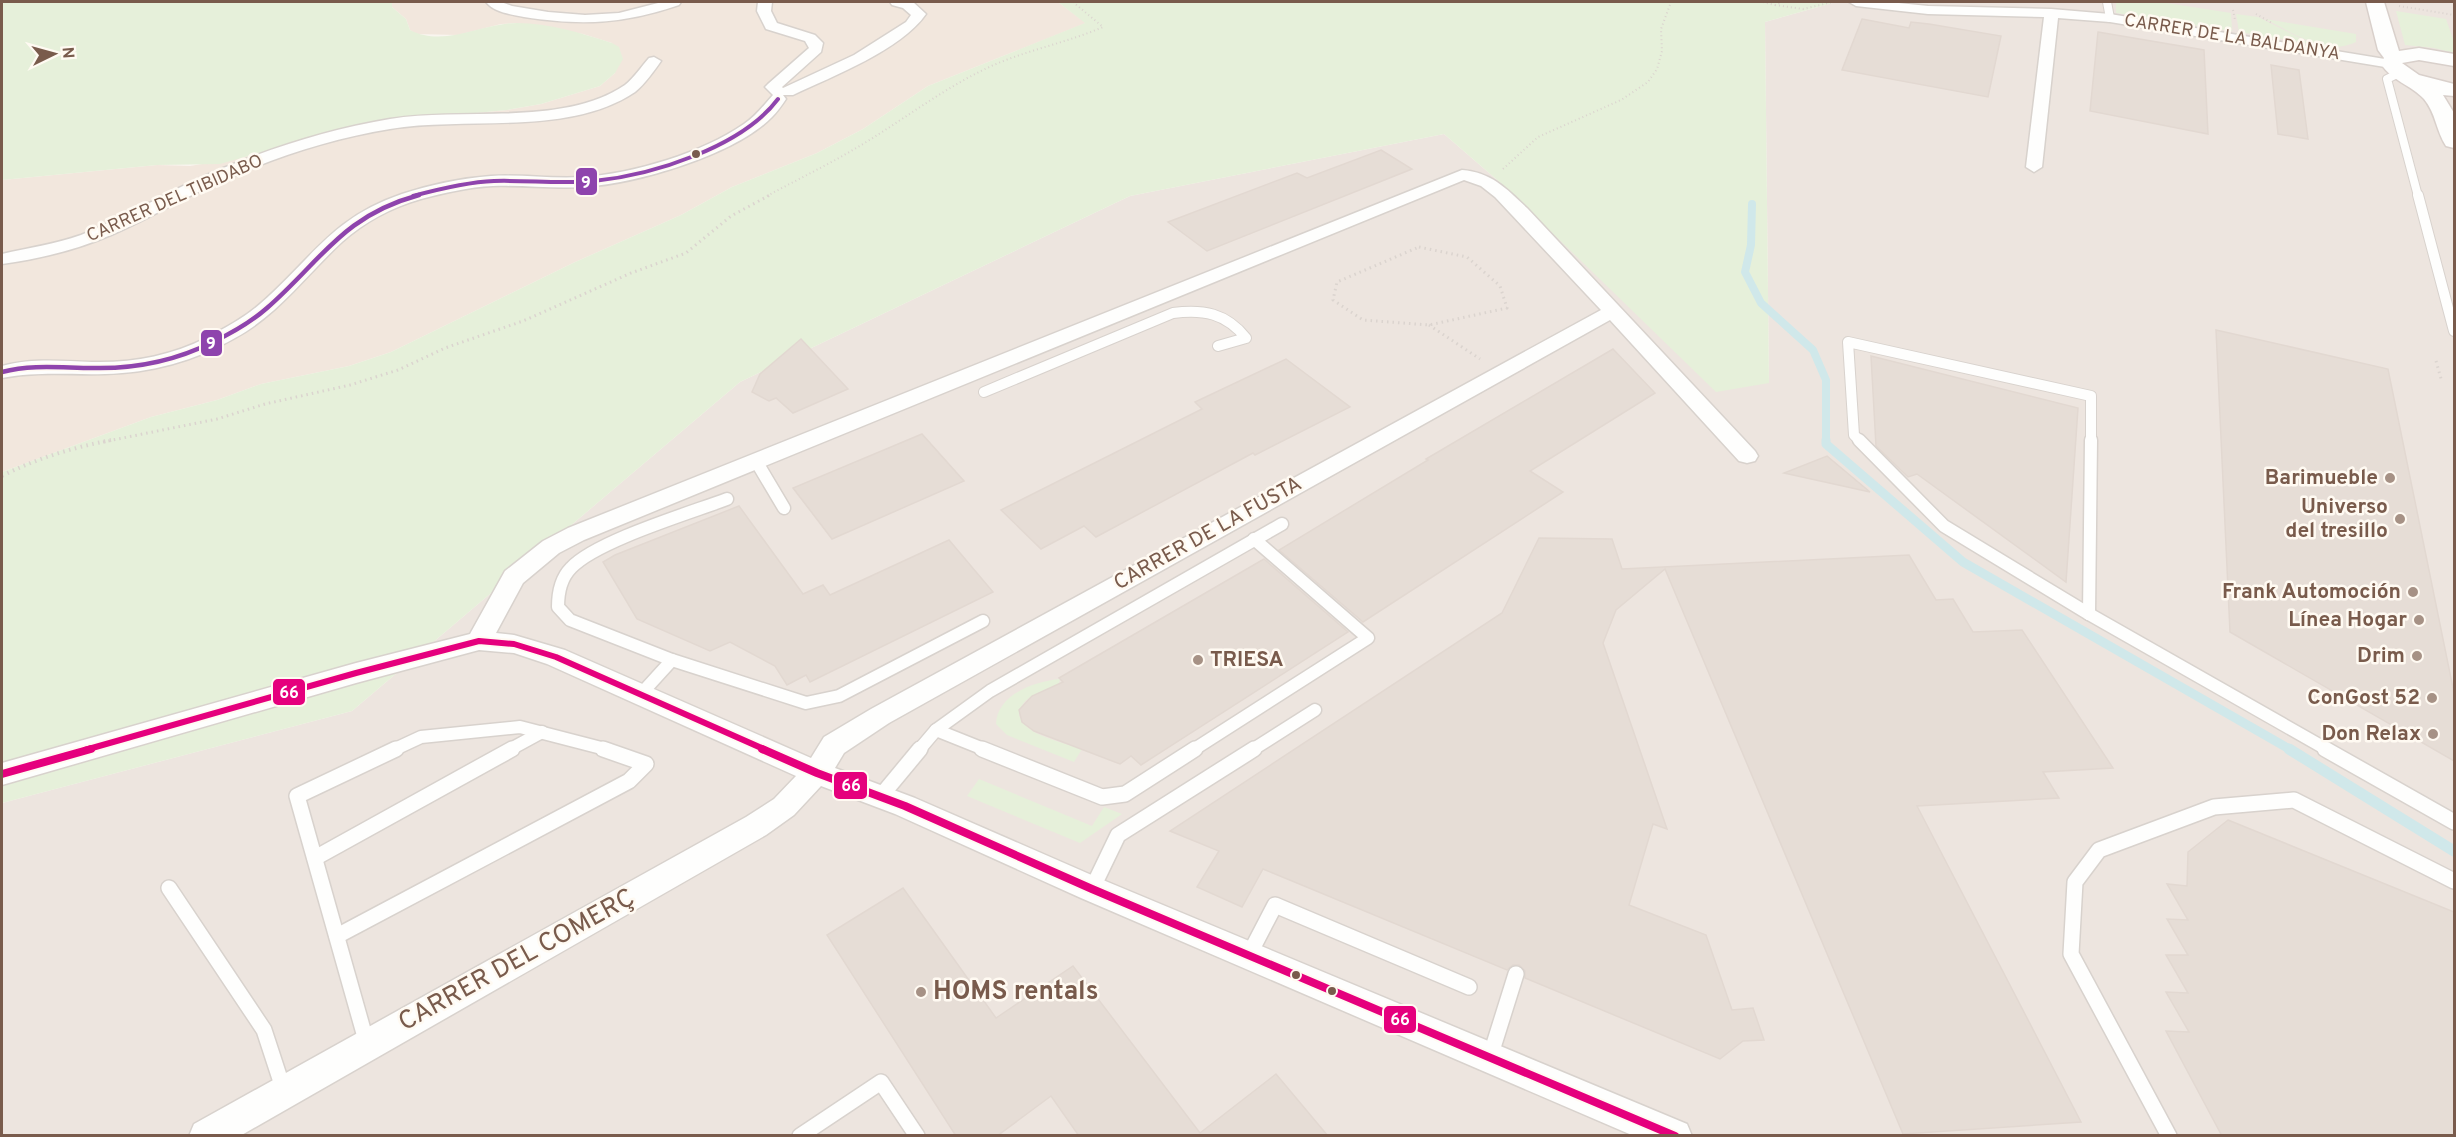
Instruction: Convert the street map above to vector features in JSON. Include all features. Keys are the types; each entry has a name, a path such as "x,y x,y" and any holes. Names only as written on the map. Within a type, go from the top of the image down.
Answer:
{"main road":[{"path":"2377,8 2388,50 2400,69 2434,96 2443,108 2454,141"},
{"path":"2400,69 2419,54 2454,60"},
{"path":"2400,69 2454,90"}],"street":[{"path":"493,2 509,9 576,21 622,17 674,2"},
{"path":"765,2 764,11 771,26 810,38 816,43 816,49 774,87 781,95"},
{"path":"2,372 47,364 90,368 132,368 204,346 267,309 338,236 358,222 390,205 435,190 490,182 610,179 646,170 728,140 766,115 781,95 859,58 910,25 919,14 908,5 897,2"},
{"name":"CARRER DE LA BALDANYA","path":"1856,2 1928,10 2051,13 2110,18 2400,69"},
{"path":"2034,167 2051,13"},
{"name":"CARRER DEL TIBIDABO","path":"2,259 64,246 104,231 222,174 349,133 392,123 427,119 549,114 586,107 630,89 654,61"},
{"path":"479,641 514,577 551,547 576,534 1462,175 1484,178 1521,212 1747,456"},
{"name":"CARRER DE LA FUSTA","path":"817,773 834,745 880,716 1613,311"},
{"path":"2,774 344,676 479,641 514,644 556,657 817,773 881,796 1092,889 1675,1136"},
{"name":"CARRER DEL COMERÇ","path":"206,1136 756,826 784,807 817,773"}],"lane":[{"path":"2107,2 2110,18"},
{"path":"2400,69 2387,79 2454,332"},
{"path":"984,392 1173,313 1196,309 1217,314 1239,328 1246,338 1218,346"},
{"path":"1086,327 1103,342"},
{"path":"2089,614 2091,396 1848,342 1854,435 1944,526 2089,614 2454,822"},
{"path":"756,461 784,508"},
{"path":"727,499 601,549 572,567 559,590 558,606 570,620 672,660 806,703 838,696 982,621"},
{"path":"881,796 936,730 990,691 1282,524"},
{"path":"936,730 1102,797 1125,794 1368,638 1254,539"},
{"path":"641,694 672,660"},
{"path":"1092,889 1118,835 1316,710"},
{"path":"337,936 629,781 646,764 619,753 520,727 421,737 297,796 368,1045"},
{"path":"315,858 542,732"},
{"path":"2169,1136 2072,954 2075,882 2099,850 2214,807 2294,800 2454,881"},
{"path":"169,888 264,1030 284,1091"},
{"path":"1249,955 1275,905 1469,987"},
{"path":"1490,1057 1516,974"},
{"path":"800,1136 881,1082 917,1136"}],"path":[{"path":"2,476 26,464 67,449 217,419 265,404 350,385 398,370 445,348 523,321 631,273 686,253 730,216 870,140 914,110 982,70 1009,58 1080,37 1103,27 1073,2"},
{"path":"1473,175 1505,168 1538,137 1621,100 1648,82 1657,69 1662,51 1661,29 1671,2"},
{"path":"1763,2 1803,9 1833,2"},
{"path":"1775,5 1782,2"},
{"path":"2399,6 2454,15"},
{"path":"1429,325 1507,308 1500,286 1467,257 1419,247 1337,282 1333,300 1363,320 1429,325 1498,374"},
{"path":"2436,361 2442,382"}],"shaded area":[{"path":"392,2 1058,2 1086,23 928,86 863,129 817,153 732,187 681,215 573,263 391,352 349,366 261,384 217,400 151,417 2,472 2,180 157,165 190,166 243,157 361,124 507,110 541,104 600,86 615,73 612,43 583,34 516,23 501,24 458,35 416,34 410,30 406,19 392,7"},
{"path":"1836,2 2454,2 2454,1135 2,1136 2,803 352,711 740,382 1130,196 1444,134 1503,185 1769,382 1765,22"}],"green space":[{"path":"2,2 392,2 392,7 406,19 410,30 423,35 450,36 504,24 541,25 577,32 612,43 619,47 623,59 615,73 600,86 541,104 507,110 361,124 220,164 157,165 2,180"},
{"path":"1058,2 1836,2 1765,22 1769,383 1716,392 1503,185 1444,134 1130,196 740,382 352,711 2,803 2,472 151,417 217,400 261,384 349,366 391,352 573,263 681,215 732,187 817,153 863,129 928,86 1085,23"},
{"path":"2116,2 2160,2 2231,13 2232,31 2116,13"},
{"path":"2396,11 2446,19 2454,42 2454,53 2405,45"},
{"path":"2236,14 2258,17 2312,44 2239,32"},
{"path":"2265,19 2356,34 2356,42 2345,46 2321,45"},
{"path":"1060,679 1057,691 1045,692 1028,699 1019,715 1029,728 1037,733 1082,749 1074,762 1007,735 996,724 998,714 1010,697 1029,686"},
{"path":"979,779 1092,826 1104,807 1122,814 1080,843 967,796"}],"building":[{"path":"1862,19 1909,28 1911,22 2001,36 1988,97 1842,70"},
{"path":"2098,32 2204,50 2208,134 2090,111"},
{"path":"2271,65 2299,70 2308,139 2278,134"},
{"path":"1381,150 1412,169 1207,251 1168,222 1297,173 1307,178"},
{"path":"2216,330 2388,369 2454,693 2454,761 2230,632"},
{"path":"801,339 848,389 793,413 776,398 769,401 752,392 760,374"},
{"path":"1613,349 1655,393 1530,471 1563,492 1363,622 1279,550 1428,460 1426,459"},
{"path":"1871,356 2078,408 2066,582 1917,474 1908,477 1876,446"},
{"path":"1286,359 1350,407 1255,455 1253,453 1096,537 1084,526 1041,549 1001,510 1202,409 1195,402"},
{"path":"922,434 964,481 832,539 793,488"},
{"path":"1827,456 1870,492 1784,473"},
{"path":"739,506 803,594 823,585 830,595 949,540 993,592 810,682 806,675 787,685 775,666 730,642 710,651 637,619 603,562 615,555"},
{"path":"1539,538 1612,539 1622,569 1909,555 1936,600 1953,599 1973,632 2022,630 2113,768 2043,772 2059,798 1917,806 2081,1122 1903,1134 1665,569 1616,610 1603,643 1667,829 1653,824 1629,905 1706,935 1732,1010 1753,1008 1764,1040 1743,1041 1720,1059 1525,978 1525,971 1519,965 1513,965 1507,970 1263,869 1242,907 1197,887 1219,851 1170,831 1502,613"},
{"name":"TRIESA","path":"1264,559 1348,632 1141,765 1131,756 1120,764 1034,731 1022,722 1019,710 1032,696 1063,682 1059,678"},
{"path":"2228,820 2454,912 2454,1136 2222,1136 2166,1031 2189,1032 2166,992 2188,993 2166,955 2188,955 2167,919 2188,920 2167,884 2187,886 2188,852"},
{"name":"HOMS rentals","path":"903,888 996,1018 1073,966 1200,1133 1276,1074 1328,1136 1079,1136 1051,1096 997,1136 956,1136 827,935"}],"waterway":[{"path":"1752,204 1751,245 1745,272 1761,303 1813,350 1826,380 1826,444 1963,562 2291,750"},
{"path":"2289,749 2454,851"}],"transit line":[{"name":"9","path":"2,372 36,366 120,367 150,364 178,357 213,342 253,319 276,300 319,254 348,228 359,220 398,201 479,182 596,181 651,169 728,140 767,114 778,99"},
{"name":"66","path":"2,774 356,673 479,641 514,644 556,657 817,773 905,806 1092,889 1675,1136"}],"place":[{"name":"Barimueble","path":"2390,478"},
{"name":"Universo del tresillo","path":"2400,519"},
{"name":"Frank Automoción","path":"2413,592"},
{"name":"Línea Hogar","path":"2419,620"},
{"name":"Drim","path":"2417,656"},
{"name":"TRIESA","path":"1198,660"},
{"name":"ConGost 52","path":"2432,698"},
{"name":"Don Relax","path":"2433,734"},
{"name":"HOMS rentals","path":"921,992"}]}
